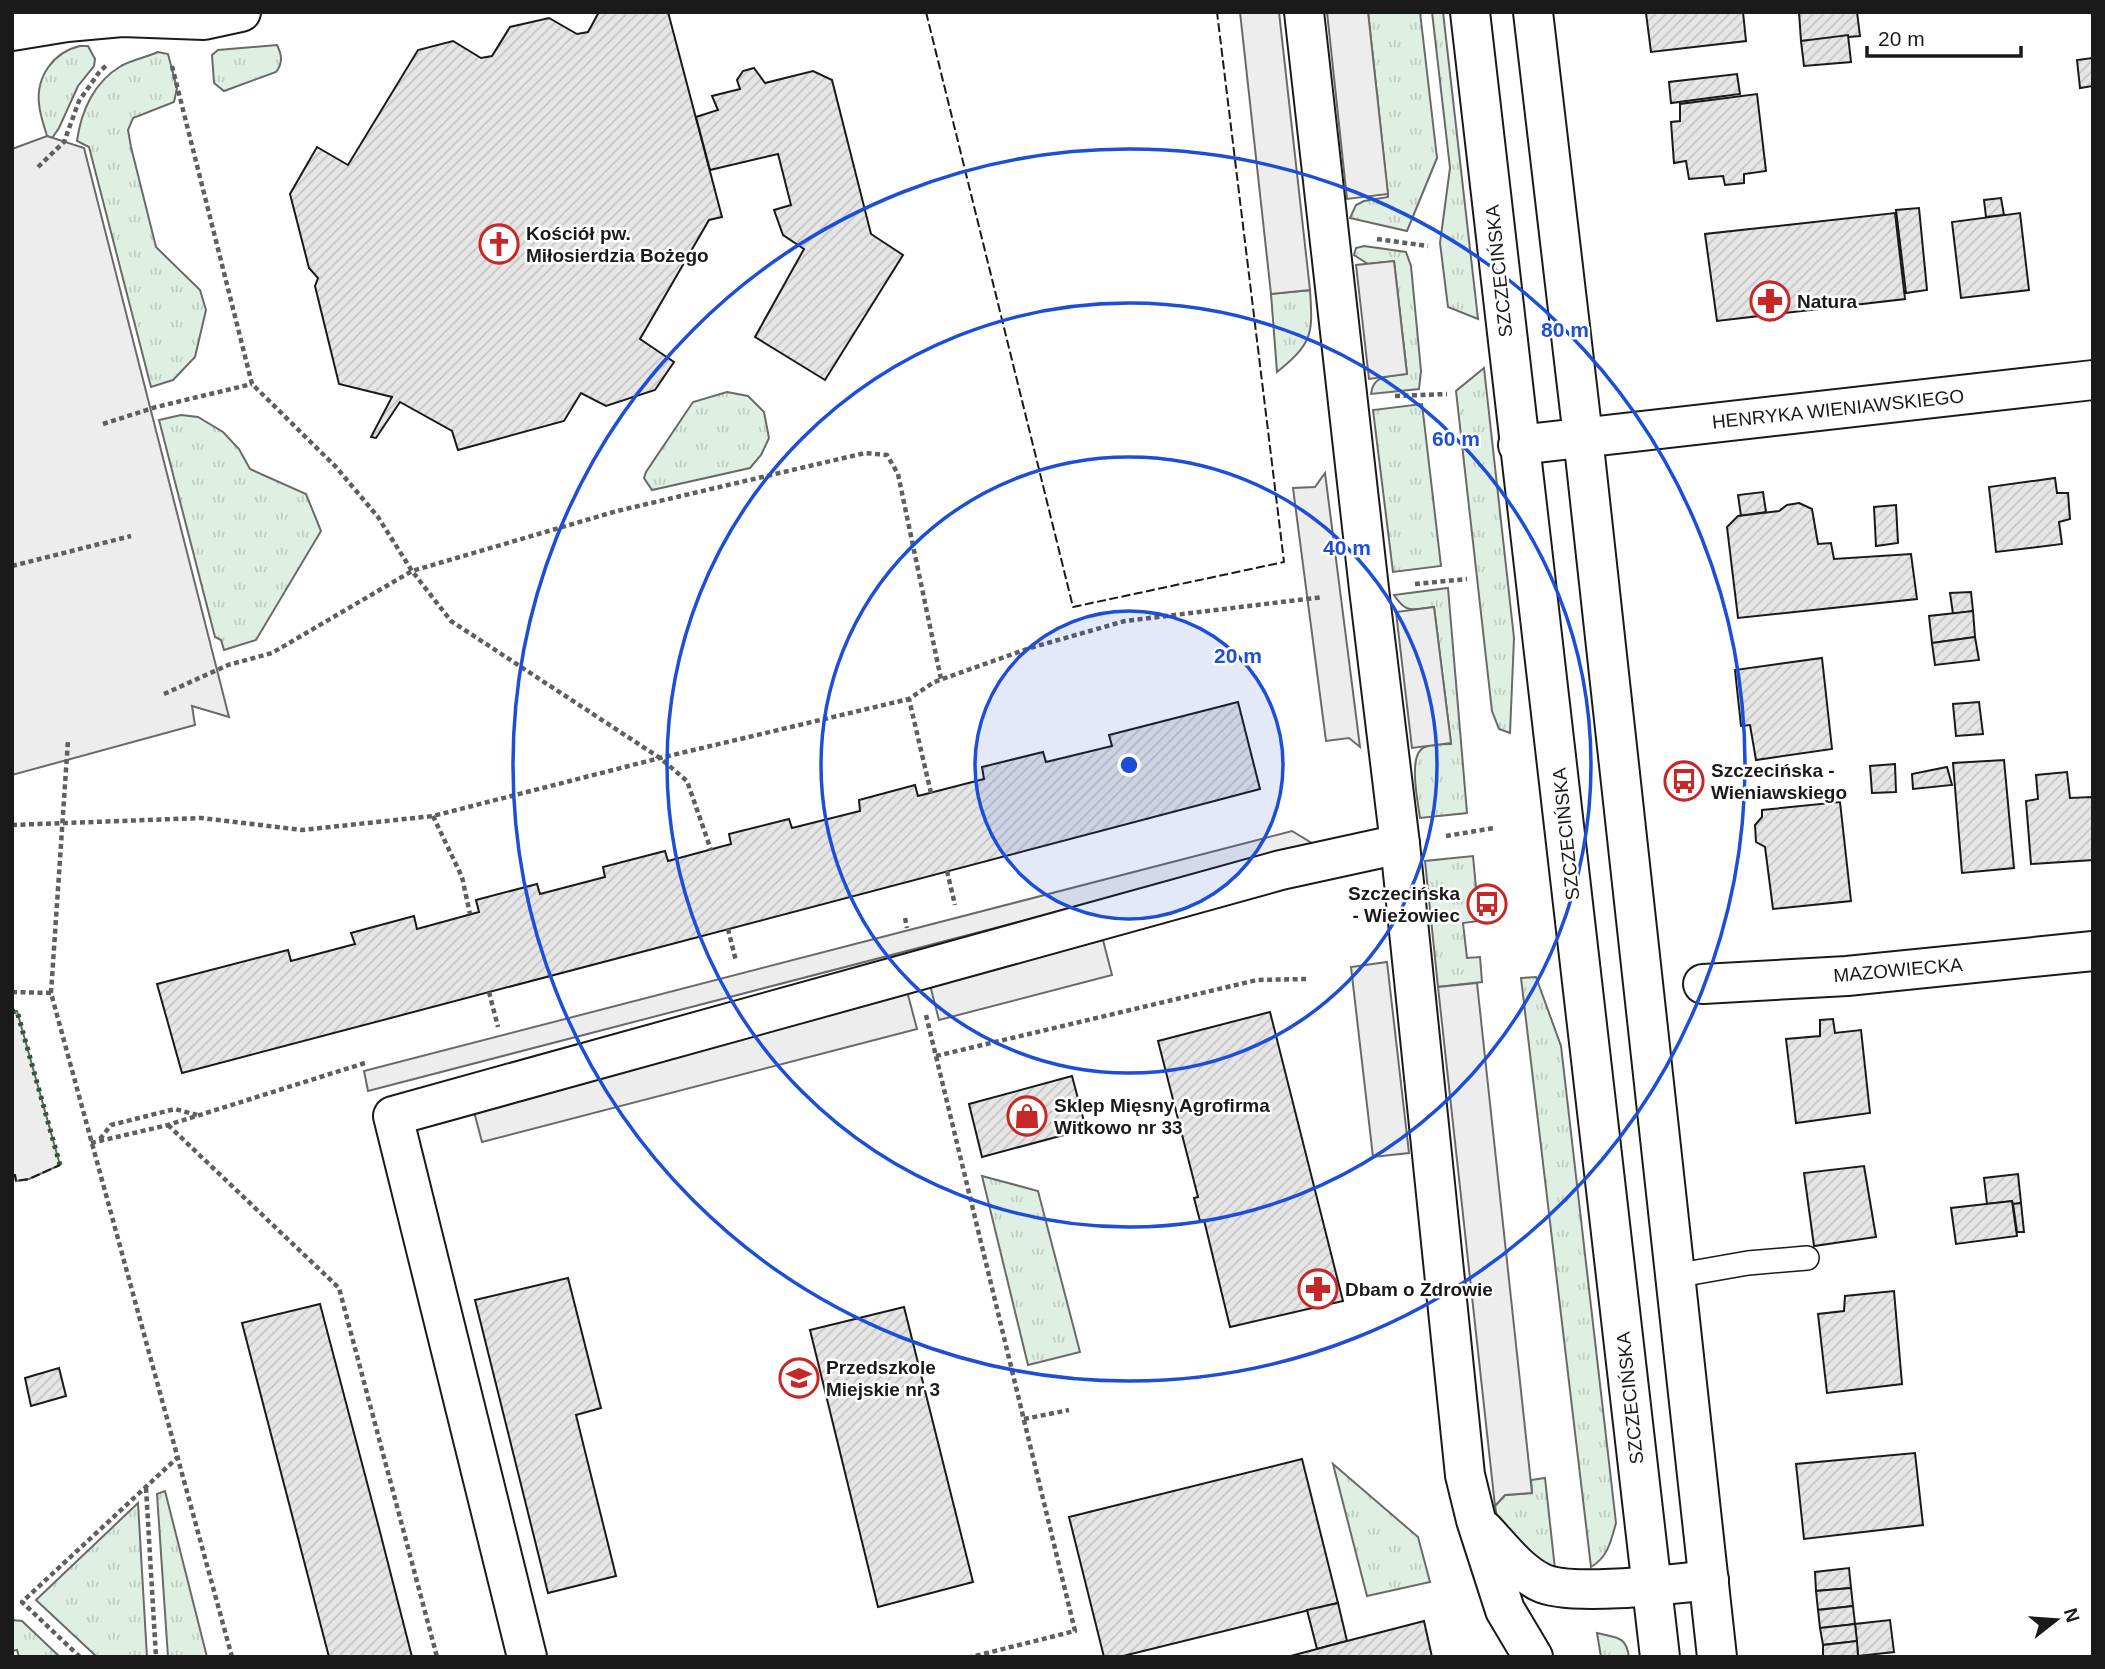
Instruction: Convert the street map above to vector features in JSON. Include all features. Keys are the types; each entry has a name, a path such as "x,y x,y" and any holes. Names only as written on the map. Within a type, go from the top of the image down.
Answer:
{"street":[{"path":"12,31 121,17 204,20 242,12"},
{"path":"1304,12 1400,844 1465,1475 1476,1520 1505,1610 1533,1657"},
{"name":"SZCZECIŃSKA","path":"1470,12 1660,1657"},
{"path":"1533,12 1583,437 1717,1657"},
{"name":"HENRYKA WIENIAWSKIEGO","path":"1518,445 2093,380"},
{"path":"527,1657 393,1116 1281,870 1400,844"},
{"name":"MAZOWIECKA","path":"1703,984 1847,976 2093,951"},
{"path":"1476,1520 1513,1562 1541,1583 1574,1588 1651,1586 1709,1580"}],"lane":[{"path":"1674,1276 1748,1263 1807,1258"}],"path":[{"path":"38,167 64,142 79,101 100,71 110,64"},
{"path":"172,66 252,384 336,467 378,517 412,571 451,621 660,758 687,781 710,850"},
{"path":"103,424 156,407 252,384"},
{"path":"164,694 228,665 272,653 412,571 617,511 865,453 887,455 898,474 941,679"},
{"path":"12,566 131,536"},
{"path":"12,825 201,817 302,830 433,816 660,758 909,699 941,679 1030,648 1125,621 1299,601"},
{"path":"909,699 931,793"},
{"path":"68,740 51,993 232,1657"},
{"path":"433,816 462,877 470,915"},
{"path":"947,871 955,905"},
{"path":"905,918 915,971 1075,1631 971,1657"},
{"path":"727,929 736,961"},
{"path":"936,1056 1257,980 1306,979"},
{"path":"12,992 51,993"},
{"path":"489,992 498,1027"},
{"path":"91,1143 168,1125 368,1062"},
{"path":"98,1140 111,1125 175,1110 198,1115"},
{"path":"168,1125 339,1289 436,1657"},
{"path":"1024,1419 1069,1410"},
{"path":"80,1657 22,1602 177,1458"},
{"path":"146,1487 156,1657"}],"green space":[{"path":"1368,12 1420,12 1437,158 1407,231 1350,218 1356,205 1388,197"},
{"path":"1432,12 1443,12 1478,319 1448,307 1440,243 1450,168"},
{"path":"277,45 281,59 276,72 224,91 214,83 212,55 218,50"},
{"path":"80,46 88,46 95,59 94,66 78,86 52,138 47,136 40,112 40,84 55,60"},
{"path":"158,52 168,54 177,88 174,102 133,118 128,130 131,147 156,247 200,290 206,310 195,357 173,380 151,387 89,147 77,141 90,98 103,80 121,66"},
{"path":"1364,246 1406,252 1411,266 1421,371 1419,389 1371,394 1372,387 1379,379 1407,374 1394,261 1368,264 1354,255 1356,248"},
{"path":"1310,290 1311,317 1308,337 1298,353 1277,372 1271,294"},
{"path":"1484,368 1514,638 1510,733 1499,729 1492,711 1456,391"},
{"path":"727,392 748,396 764,412 769,438 761,455 750,468 652,490 644,478 646,472 693,402"},
{"path":"1422,404 1441,566 1393,572 1373,410"},
{"path":"181,415 198,417 223,432 239,449 250,469 306,494 321,531 256,640 224,650 221,640 215,637 159,420"},
{"path":"1448,588 1467,813 1420,818 1415,780 1418,753 1429,746 1451,744 1434,607 1407,608 1394,595"},
{"path":"1473,856 1479,921 1463,923 1467,958 1480,957 1482,982 1438,987 1425,861"},
{"path":"1536,977 1561,1046 1616,1523 1605,1553 1591,1567 1521,978"},
{"path":"982,1176 1038,1191 1080,1352 1028,1365"},
{"path":"1333,1464 1418,1537 1430,1582 1367,1596"},
{"path":"1545,1478 1555,1569 1531,1561 1497,1517 1495,1506 1505,1495 1532,1493 1531,1480"},
{"path":"165,1491 207,1657 168,1657 157,1494"},
{"path":"138,1503 147,1657 97,1657 36,1600"},
{"path":"12,1620 22,1621 60,1657 19,1657 17,1650 12,1651"},
{"path":"1597,1633 1623,1641 1629,1657 1601,1657"}],"shaded area":[{"path":"1240,12 1279,12 1310,290 1271,294"},
{"path":"1327,12 1368,12 1388,194 1347,199"},
{"path":"47,136 84,148 229,717 192,706 195,725 12,775 12,149"},
{"path":"1394,261 1407,374 1369,379 1356,265"},
{"path":"1325,473 1360,747 1349,738 1326,741 1293,488 1315,487"},
{"path":"1434,607 1451,743 1412,748 1396,612"},
{"path":"1292,831 1315,845 368,1091 364,1071"},
{"path":"1103,940 1112,975 939,1020 930,985"},
{"path":"1387,962 1409,1153 1373,1157 1351,967"},
{"path":"1477,983 1532,1493 1505,1495 1495,1506 1438,987"},
{"path":"907,991 917,1029 482,1142 472,1104"},
{"path":"17,1011 60,1165 29,1179 16,1181 15,1175 12,1176 12,1012"}],"building":[{"name":"Kościół pw. Miłosierdzia Bożego","path":"599,12 668,12 722,217 709,220 640,339 674,362 655,390 606,406 581,393 564,421 458,450 452,431 400,402 376,438 371,437 392,397 339,384 315,286 318,278 309,268 290,194 317,147 348,165 418,50 453,41 481,58 492,56 510,27 549,18 577,34 588,32"},
{"path":"1743,12 1746,41 1651,52 1646,13"},
{"path":"1799,12 1857,12 1860,36 1801,41"},
{"path":"1848,35 1851,62 1804,66 1801,41"},
{"path":"2093,58 2093,86 2080,88 2077,60"},
{"path":"754,68 765,83 813,71 832,80 871,234 903,255 825,380 755,337 804,249 783,235 774,210 791,205 778,154 710,170 696,117 718,110 712,96 740,89 737,80 743,71"},
{"path":"1737,74 1740,94 1671,103 1669,82"},
{"path":"1757,94 1766,171 1744,174 1744,183 1725,185 1723,176 1689,179 1686,161 1674,163 1671,122 1680,121 1680,104"},
{"path":"2001,198 2004,215 1986,217 1984,200"},
{"path":"1919,208 1927,290 1906,293 1896,210"},
{"path":"1895,213 1905,299 1717,321 1705,234"},
{"path":"2020,213 2029,290 1961,298 1952,222"},
{"path":"2055,478 2057,493 2068,493 2070,519 2059,522 2062,544 1996,552 1989,487"},
{"path":"1763,492 1766,512 1741,516 1738,495"},
{"path":"1799,503 1812,509 1818,544 1831,543 1834,559 1911,554 1917,599 1738,618 1727,527 1738,516 1779,511 1787,505"},
{"path":"1896,505 1898,543 1876,546 1874,507"},
{"path":"1971,592 1973,611 1953,614 1950,593"},
{"path":"1973,611 1975,637 1932,643 1929,616"},
{"path":"1975,637 1979,660 1935,665 1932,643"},
{"path":"1822,658 1832,749 1756,760 1750,725 1741,726 1735,670"},
{"path":"1238,702 1260,789 182,1073 157,984 288,950 291,961 355,944 351,933 414,916 417,929 479,912 476,900 537,884 540,894 605,877 603,867 665,851 668,861 731,844 729,834 789,819 792,828 860,811 859,800 915,785 918,796 984,779 982,767 1043,752 1046,762 1112,746 1109,735"},
{"path":"1979,702 1983,734 1956,736 1953,704"},
{"path":"2004,760 2014,868 1962,873 1953,763"},
{"path":"1895,764 1896,792 1872,793 1870,766"},
{"path":"1947,767 1952,785 1913,789 1912,774"},
{"path":"2067,772 2070,798 2092,797 2093,860 2031,864 2026,801 2038,799 2036,775"},
{"path":"1840,802 1851,901 1773,909 1765,847 1756,842 1755,825 1762,817 1762,810"},
{"path":"1270,1012 1343,1301 1230,1327 1204,1220 1200,1221 1194,1198 1198,1197 1158,1041"},
{"path":"1833,1019 1835,1033 1861,1030 1870,1113 1796,1123 1786,1039 1820,1036 1820,1020"},
{"name":"Sklep Mięsny Agrofirma Witkowo nr 33","path":"1072,1076 1086,1129 982,1157 969,1104"},
{"path":"1864,1166 1876,1237 1814,1246 1804,1173"},
{"path":"2018,1174 2021,1203 2013,1204 2012,1201 1987,1204 1984,1178"},
{"path":"2012,1201 2017,1236 1956,1244 1951,1208"},
{"path":"2021,1203 2024,1232 2017,1232 2013,1204"},
{"path":"568,1278 601,1408 576,1415 616,1576 548,1593 475,1300"},
{"path":"1894,1291 1902,1384 1827,1393 1818,1314 1844,1311 1845,1296"},
{"path":"320,1304 412,1657 329,1657 242,1323"},
{"path":"904,1307 973,1582 878,1607 810,1330"},
{"path":"59,1368 66,1396 31,1406 25,1378"},
{"path":"1915,1453 1923,1525 1804,1539 1796,1464"},
{"path":"1302,1459 1338,1603 1119,1657 1104,1657 1069,1517"},
{"path":"1849,1568 1851,1588 1816,1591 1815,1572"},
{"path":"1851,1588 1853,1606 1818,1610 1816,1591"},
{"path":"1338,1603 1347,1641 1317,1649 1307,1610"},
{"path":"1853,1606 1855,1624 1820,1628 1818,1610"},
{"path":"1890,1620 1894,1652 1858,1656 1855,1624"},
{"path":"1424,1621 1432,1657 1287,1657 1347,1641"},
{"path":"1855,1624 1857,1641 1823,1645 1820,1628"},
{"path":"1857,1641 1858,1657 1823,1657 1823,1645"}],"hedge":[{"path":"12,1012 17,1011 60,1165"}],"fence":[{"path":"926,12 1073,607 1284,562 1217,12"},
{"path":"12,1176 15,1175 16,1181 29,1179 60,1165"}],"place":[{"name":"Kościół pw. Miłosierdzia Bożego","path":"499,244"},
{"name":"Natura","path":"1770,301"},
{"name":"Szczecińska - Wieniawskiego","path":"1684,781"},
{"name":"Szczecińska - Wieżowiec","path":"1487,904"},
{"name":"Sklep Mięsny Agrofirma Witkowo nr 33","path":"1027,1116"},
{"name":"Dbam o Zdrowie","path":"1318,1289"},
{"name":"Przedszkole Miejskie nr 3","path":"799,1378"}]}
